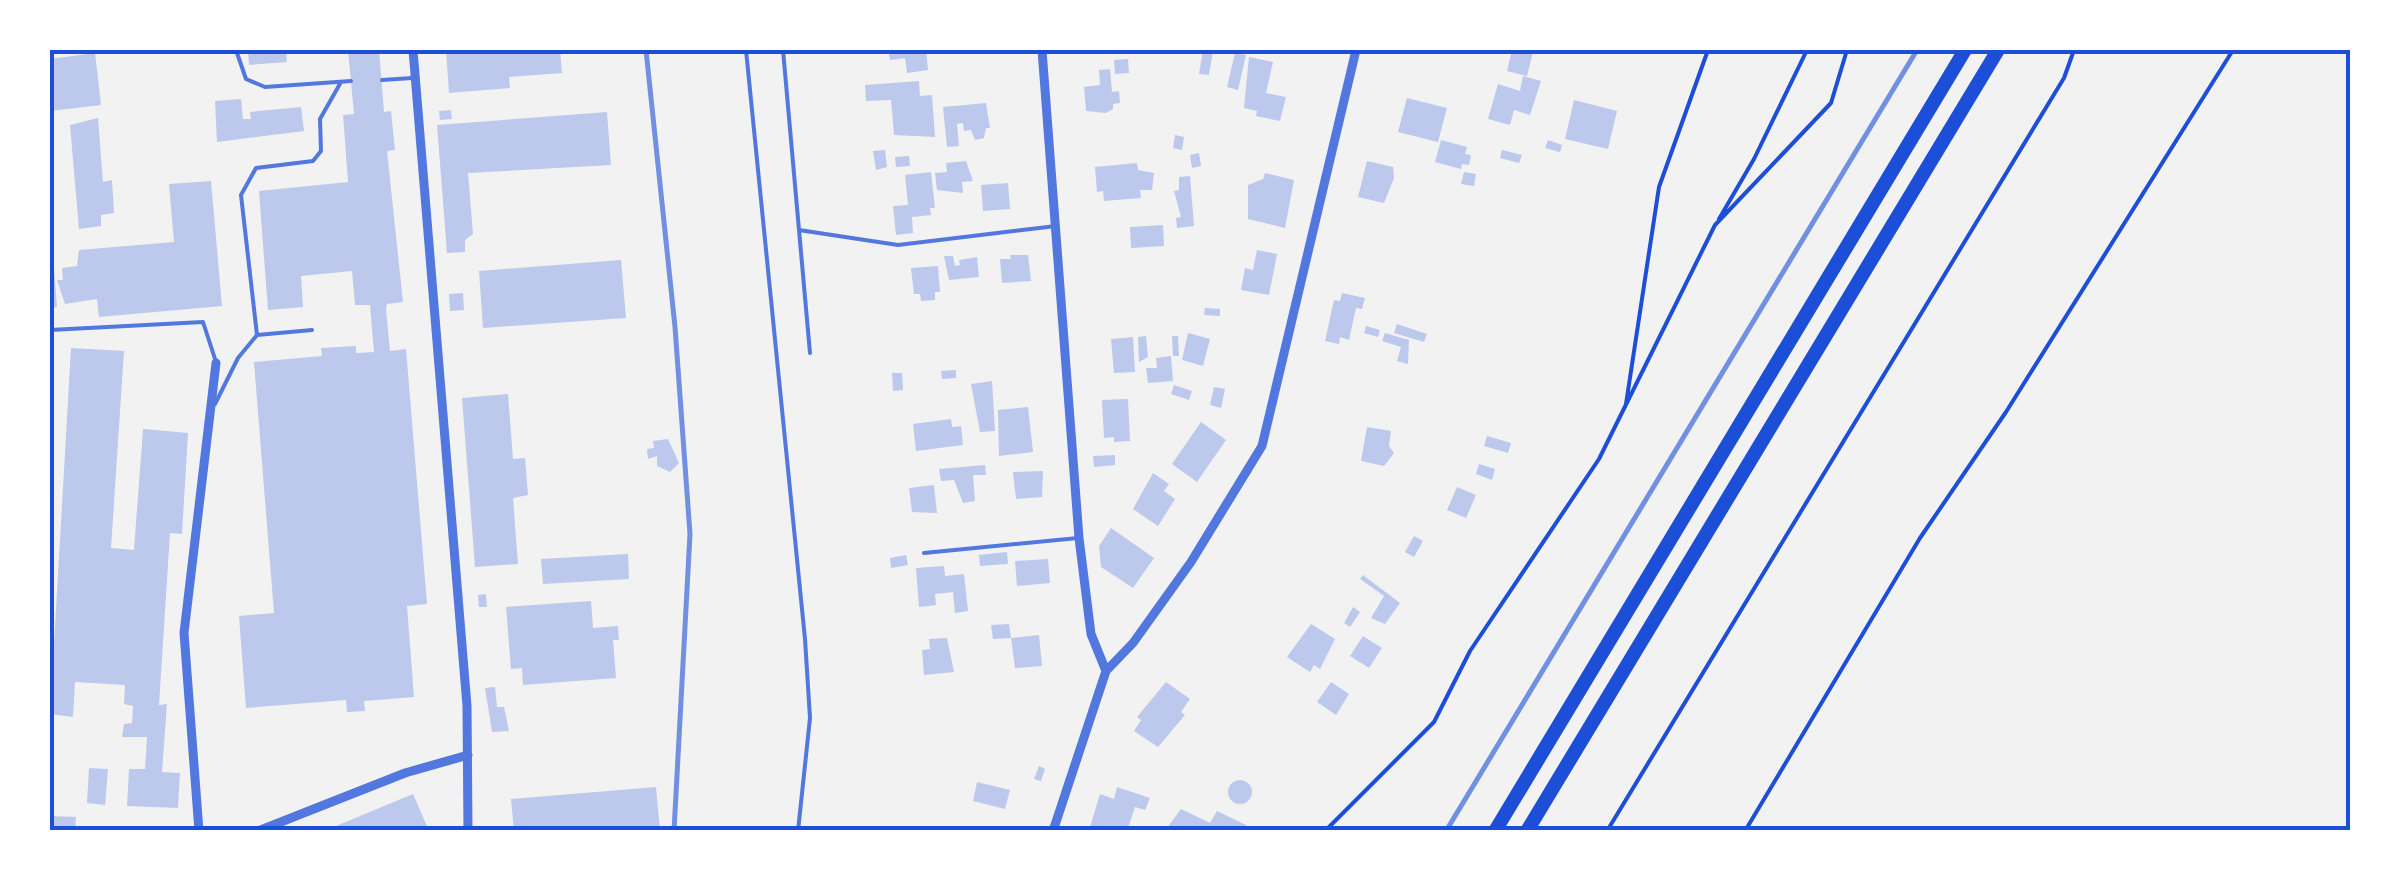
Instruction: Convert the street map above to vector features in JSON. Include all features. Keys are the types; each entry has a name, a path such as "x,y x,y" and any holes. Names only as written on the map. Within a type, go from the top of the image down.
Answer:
{"highway":[{"path":"1495,831 1965,50"},
{"path":"1527,831 1998,50"}],"street":[{"path":"413,50 443,382 468,755 468,831"},
{"path":"1042,50 1079,538 1091,634 1106,671"},
{"path":"1054,831 1106,671 1133,643 1190,562 1262,446 1356,50"},
{"path":"200,831 184,633 216,363"},
{"path":"258,831 405,772 468,755"}],"lane":[{"path":"236,50 246,78 265,87 351,82"},
{"path":"746,50 805,639 810,718 798,831"},
{"path":"783,50 810,353"},
{"path":"382,80 415,78"},
{"path":"213,408 238,358 256,334 242,195 245,180 256,168 314,161 321,152 320,120 341,82"},
{"path":"799,230 898,245 1056,226"},
{"path":"50,330 203,322 216,363"},
{"path":"256,334 312,330"},
{"path":"924,552 1079,538"}],"path":[{"path":"156,50 171,50"},
{"path":"1625,411 1658,188 1708,50"},
{"path":"1324,831 1434,722 1470,651 1599,459 1807,50"},
{"path":"1715,225 1831,104 1847,50"},
{"path":"1607,831 2054,94 2074,50"},
{"path":"1745,831 1920,538 2006,412 2233,50"}],"building":[{"path":"248,50 286,50 287,62 249,65"},
{"path":"348,50 379,50 384,112 391,111 395,150 387,151 403,302 387,304 386,309 390,351 406,349 427,604 407,606 414,697 364,701 365,711 347,712 346,700 246,708 239,616 274,613 254,362 322,356 321,348 356,346 356,353 374,352 370,305 355,305 352,271 301,276 303,307 268,310 259,191 348,182 343,115 354,114"},
{"path":"446,50 560,50 562,73 509,77 510,88 449,93"},
{"path":"888,50 926,50 928,70 907,73 905,58 890,60"},
{"path":"1203,50 1213,51 1209,75 1199,74"},
{"path":"1512,50 1533,52 1527,76 1507,71"},
{"path":"95,53 101,105 50,111 50,59"},
{"path":"1235,53 1246,55 1238,90 1227,87"},
{"path":"1249,57 1273,62 1266,93 1286,97 1280,121 1256,116 1257,111 1244,108"},
{"path":"1128,59 1129,73 1115,74 1114,60"},
{"path":"1110,69 1112,92 1119,91 1120,103 1113,104 1113,109 1106,113 1086,111 1084,87 1100,85 1099,70"},
{"path":"1523,76 1541,81 1530,115 1514,110 1510,125 1488,119 1498,84 1520,91"},
{"path":"919,81 920,96 932,95 935,137 894,135 891,100 866,101 865,85"},
{"path":"1407,98 1447,108 1438,142 1398,132"},
{"path":"241,99 243,119 251,119 250,112 301,107 304,131 217,142 215,101"},
{"path":"1574,100 1617,111 1608,149 1565,139"},
{"path":"986,103 990,128 986,128 984,138 975,140 971,130 964,131 963,123 957,124 959,146 947,147 943,107"},
{"path":"451,110 452,119 440,120 439,111"},
{"path":"607,112 611,165 468,173 473,234 465,240 465,252 447,253 437,125"},
{"path":"98,118 103,182 112,180 114,213 101,215 101,226 79,229 70,125"},
{"path":"1175,135 1184,137 1182,150 1173,148"},
{"path":"1441,140 1467,147 1465,154 1471,155 1469,165 1462,164 1461,169 1435,162"},
{"path":"1548,140 1562,145 1560,152 1545,148"},
{"path":"885,150 887,167 876,170 873,151"},
{"path":"1502,150 1522,155 1519,163 1500,158"},
{"path":"1199,153 1201,166 1192,168 1190,155"},
{"path":"909,156 910,166 896,167 895,157"},
{"path":"966,161 973,181 962,182 963,193 937,190 935,173 947,172 946,163"},
{"path":"1367,161 1393,167 1394,178 1384,203 1358,197"},
{"path":"1137,163 1138,170 1154,173 1152,190 1140,190 1141,198 1104,201 1103,191 1097,192 1095,167"},
{"path":"931,172 935,208 930,208 931,215 912,217 913,233 896,235 893,206 908,205 905,175"},
{"path":"1464,172 1476,174 1474,186 1461,184"},
{"path":"1265,173 1294,180 1285,228 1248,219 1248,185 1263,179"},
{"path":"1190,176 1194,226 1177,228 1176,218 1181,217 1174,191 1179,190 1179,177"},
{"path":"211,181 222,306 99,317 97,299 65,304 57,280 63,280 62,268 77,266 79,250 174,242 169,184"},
{"path":"1008,183 1010,209 983,211 981,185"},
{"path":"1163,225 1164,246 1131,248 1130,227"},
{"path":"1257,250 1277,254 1269,295 1241,290 1245,268 1253,270"},
{"path":"53,253 57,307 50,308 50,254"},
{"path":"1010,255 1028,255 1031,281 1002,283 1000,259 1011,259"},
{"path":"944,256 953,256 955,266 960,265 959,260 977,257 979,277 949,280"},
{"path":"621,260 626,318 483,328 479,271"},
{"path":"938,266 940,292 935,292 935,300 921,301 920,294 914,294 911,268"},
{"path":"463,293 464,310 450,311 449,294"},
{"path":"1342,293 1365,298 1362,309 1356,308 1349,340 1340,337 1339,344 1325,341 1334,300 1340,301"},
{"path":"1205,308 1220,309 1220,316 1204,315"},
{"path":"1397,324 1427,334 1424,342 1394,333"},
{"path":"1366,326 1380,330 1378,337 1364,333"},
{"path":"1188,333 1210,339 1203,366 1182,360"},
{"path":"1385,333 1409,340 1408,364 1397,361 1401,347 1382,341"},
{"path":"1146,336 1148,357 1139,362 1138,337"},
{"path":"1172,336 1178,336 1179,356 1173,356"},
{"path":"1133,337 1135,372 1114,373 1111,339"},
{"path":"71,348 124,351 111,548 134,550 143,429 188,433 182,534 170,533 159,705 167,704 162,772 180,773 178,808 127,806 129,769 145,769 147,737 122,737 124,724 132,723 133,706 124,704 125,685 75,682 73,717 50,714"},
{"path":"1171,356 1173,381 1148,383 1146,368 1157,368 1156,358"},
{"path":"956,370 956,378 942,379 941,371"},
{"path":"892,373 902,373 903,390 893,391"},
{"path":"992,381 995,431 980,432 971,384"},
{"path":"1174,385 1192,391 1189,400 1171,394"},
{"path":"1214,387 1225,389 1221,408 1210,405"},
{"path":"508,394 513,459 525,458 528,495 513,498 518,564 475,567 462,398"},
{"path":"1128,399 1130,441 1104,438 1102,400"},
{"path":"1028,407 1033,452 999,456 998,410"},
{"path":"951,419 952,427 961,426 963,445 916,451 913,424"},
{"path":"1201,422 1226,440 1197,482 1172,464"},
{"path":"1367,427 1391,431 1389,446 1394,453 1384,466 1361,461"},
{"path":"1487,436 1511,443 1508,453 1484,446"},
{"path":"668,439 679,463 670,472 657,466 657,456 648,459 647,449 654,448 653,441"},
{"path":"1115,455 1115,465 1094,467 1093,456"},
{"path":"1479,464 1495,469 1492,480 1476,474"},
{"path":"985,465 986,475 973,475 975,501 963,503 954,480 941,481 939,469"},
{"path":"1043,471 1042,497 1016,499 1013,472"},
{"path":"1153,473 1169,484 1164,491 1175,499 1158,526 1133,509"},
{"path":"934,485 937,513 912,512 909,488"},
{"path":"1457,487 1476,495 1466,518 1447,510"},
{"path":"1111,528 1154,558 1133,588 1101,567 1099,546"},
{"path":"1414,536 1423,541 1414,557 1405,552"},
{"path":"1007,552 1008,564 980,566 979,555"},
{"path":"628,554 629,579 543,584 541,559"},
{"path":"906,555 908,565 891,568 890,558"},
{"path":"1048,559 1050,583 1017,586 1015,561"},
{"path":"944,566 945,576 964,574 968,611 955,613 953,592 935,594 936,605 919,607 916,568"},
{"path":"1363,575 1400,603 1385,624 1371,618 1384,596 1360,579"},
{"path":"486,594 487,607 479,607 478,595"},
{"path":"591,601 593,628 618,626 619,640 613,640 616,678 523,685 522,668 511,669 506,607"},
{"path":"1353,607 1360,612 1350,627 1344,623"},
{"path":"1009,624 1011,638 993,639 991,625"},
{"path":"1311,624 1335,639 1320,669 1314,665 1310,672 1287,657"},
{"path":"1039,635 1042,666 1015,668 1011,638"},
{"path":"1363,636 1382,648 1369,668 1350,656"},
{"path":"947,638 954,672 924,675 922,650 930,649 929,639"},
{"path":"1166,682 1190,699 1181,712 1185,715 1158,747 1134,731 1141,720 1137,717"},
{"path":"1331,682 1349,694 1336,715 1317,702"},
{"path":"495,687 497,707 504,707 509,731 492,732 485,688"},
{"path":"1039,766 1045,769 1041,781 1034,779"},
{"path":"89,768 108,769 105,805 87,803"},
{"path":"1240,780 1252,792 1240,804 1228,792"},
{"path":"977,782 1010,790 1005,809 973,801"},
{"path":"656,787 660,831 606,831 605,826 514,831 511,799"},
{"path":"1117,787 1150,798 1145,810 1135,807 1127,831 1089,831 1100,794 1114,799"},
{"path":"413,794 429,831 324,831"},
{"path":"1181,809 1210,823 1217,811 1246,825 1244,831 1167,828"},
{"path":"50,816 76,817 75,831 50,831"}],"railway":[{"path":"646,50 675,327 690,534 674,831"},
{"path":"1446,831 1917,50"}]}
